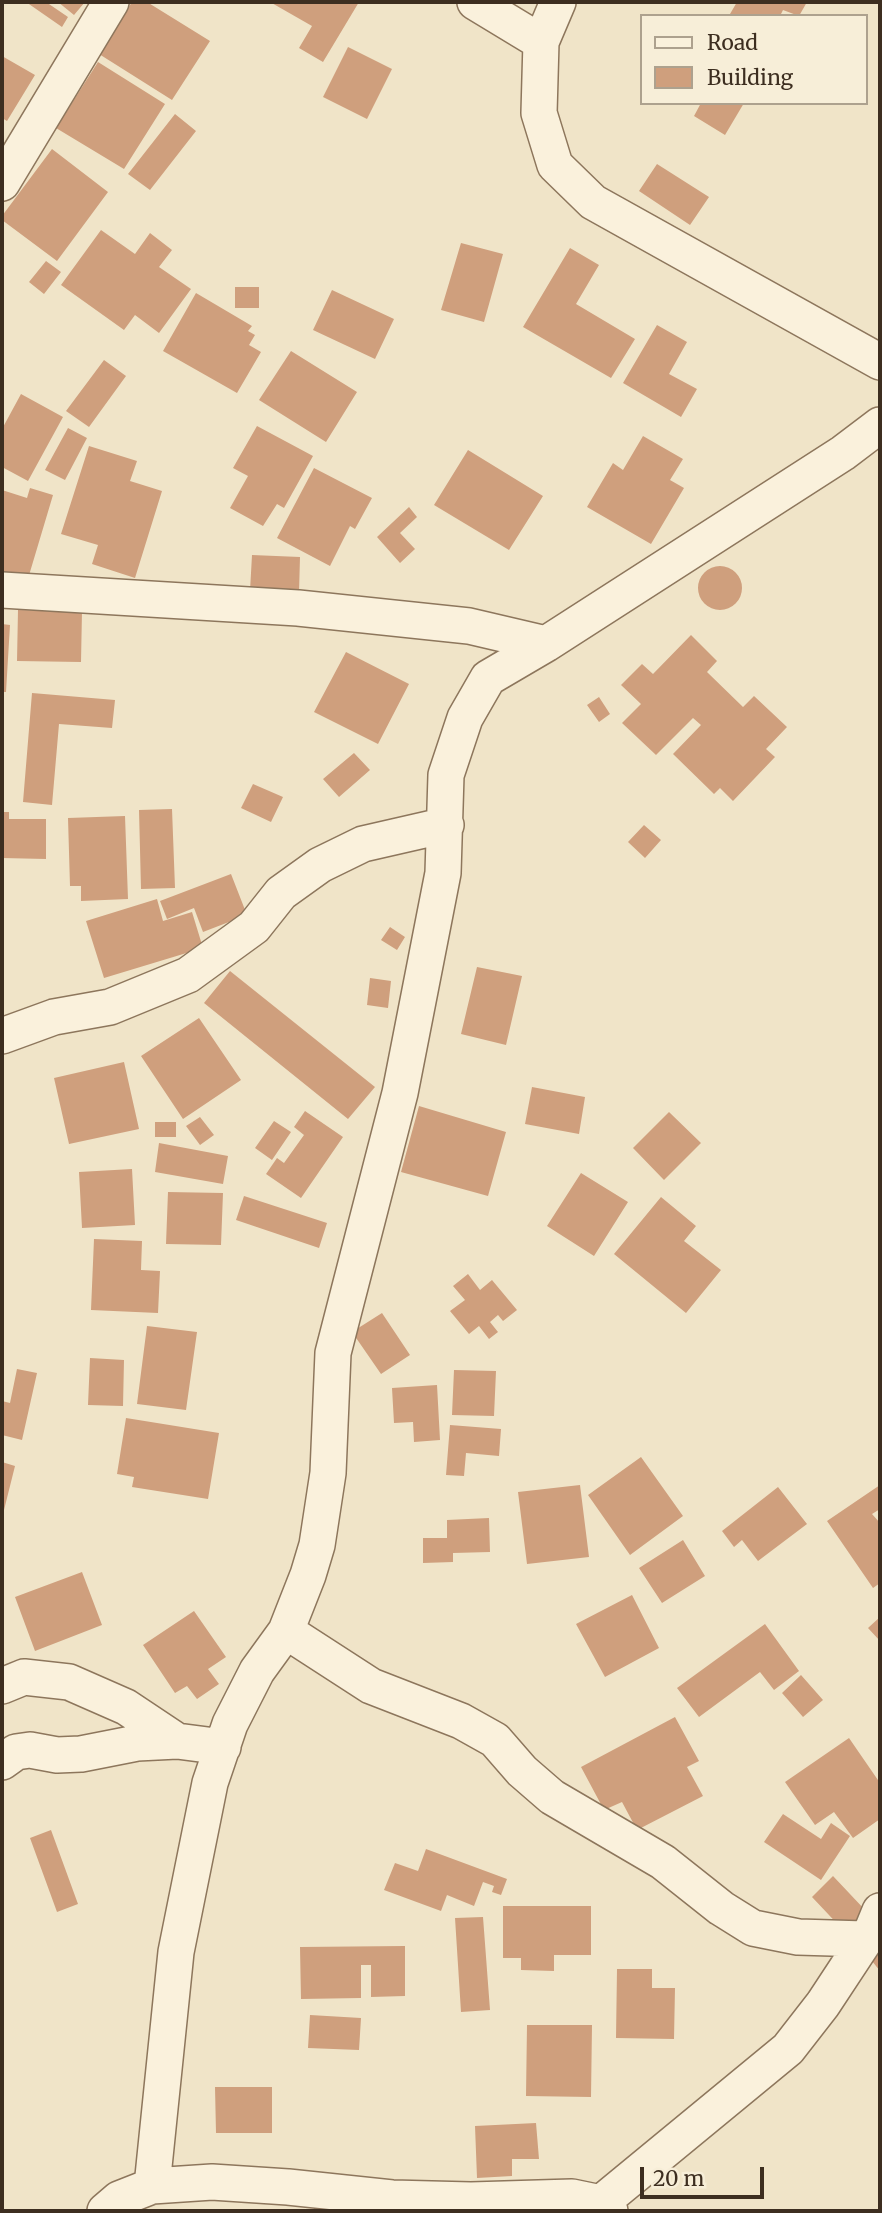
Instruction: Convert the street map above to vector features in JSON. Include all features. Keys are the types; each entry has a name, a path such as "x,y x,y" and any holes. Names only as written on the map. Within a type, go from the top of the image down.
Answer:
{"street":[{"path":"2,183 111,2"},
{"path":"475,2 541,42"},
{"path":"558,2 541,42 539,113 555,164 593,202 880,362"},
{"path":"152,2186 176,1952 210,1783 230,1724 257,1671 286,1631 317,1545 328,1473 333,1353 400,1093 443,873 446,775 465,718 488,678 546,644 843,453 880,425"},
{"path":"2,590 311,609 469,626 546,644"},
{"path":"2,1036 54,1017 110,1007 188,975 254,928 281,893 320,865 363,844 446,825"},
{"path":"286,1631 371,1686 461,1721 495,1741 522,1771 552,1797 663,1862 721,1908 753,1928 799,1937 873,1925"},
{"path":"2,1686 24,1677 69,1682 126,1707 177,1741"},
{"path":"2,1762 16,1752 30,1750 57,1755 81,1754 137,1742 177,1741 223,1747"},
{"path":"105,2211 119,2199 152,2186 212,2182 392,2198 471,2200 572,2197 606,2207 788,2049 823,2004 873,1925"}],"building":[{"path":"26,2 46,2 68,17 62,27"},
{"path":"58,2 85,2 74,15"},
{"path":"132,2 147,2 210,41 172,100 99,54"},
{"path":"270,2 359,2 323,62 299,48 312,26"},
{"path":"737,2 807,2 800,14 783,10 781,14 730,14"},
{"path":"348,47 392,69 367,119 323,97"},
{"path":"2,56 35,75 7,121 2,118"},
{"path":"98,62 165,104 124,169 56,128"},
{"path":"700,105 743,105 725,135 694,116"},
{"path":"175,114 196,131 150,190 128,174"},
{"path":"52,149 108,192 57,261 2,220 2,216"},
{"path":"657,164 709,197 690,225 639,191"},
{"path":"101,230 135,254 150,233 172,250 159,267 191,289 159,333 135,315 124,330 61,285"},
{"path":"461,243 503,254 484,322 441,310"},
{"path":"570,248 599,265 576,304 635,339 611,378 523,327"},
{"path":"46,261 61,272 44,294 29,282"},
{"path":"235,287 259,287 259,308 235,308"},
{"path":"332,290 394,319 375,359 313,330"},
{"path":"196,293 252,326 248,331 255,335 249,345 261,352 237,393 163,351"},
{"path":"657,325 687,342 669,374 697,389 681,417 623,383"},
{"path":"291,351 357,392 326,442 259,400"},
{"path":"104,360 126,376 89,427 66,411"},
{"path":"21,394 63,417 28,481 2,467 2,429"},
{"path":"257,426 313,456 284,508 277,504 263,526 230,508 248,476 233,468"},
{"path":"68,428 87,438 65,480 45,470"},
{"path":"643,436 683,459 670,480 684,488 651,544 587,507 613,463 623,470"},
{"path":"89,446 137,461 130,481 162,491 135,578 92,564 98,545 61,534"},
{"path":"468,450 543,496 509,550 434,505"},
{"path":"314,468 372,498 355,529 350,526 330,566 277,538"},
{"path":"30,488 53,495 27,582 2,575 2,490 27,498"},
{"path":"409,507 417,517 400,533 415,549 400,563 377,537"},
{"path":"252,555 300,557 299,593 250,591"},
{"path":"720,566 729,567 736,572 741,579 741,597 736,604 729,609 720,610 711,609 704,604 699,597 698,588 699,579 704,572 711,567"},
{"path":"18,610 82,611 81,662 17,661"},
{"path":"2,624 10,625 6,692 2,692"},
{"path":"691,635 717,661 707,672 743,707 754,696 787,727 766,749 775,757 733,801 720,788 714,794 673,754 701,725 693,718 656,755 622,723 641,704 621,685 642,664 653,674"},
{"path":"346,652 409,684 378,744 314,712"},
{"path":"32,693 115,700 112,728 59,724 52,805 23,802"},
{"path":"599,697 610,714 599,722 587,705"},
{"path":"354,753 370,770 339,797 323,779"},
{"path":"253,784 283,797 271,822 241,808"},
{"path":"172,809 175,888 141,889 139,810"},
{"path":"2,812 9,812 9,819 46,819 46,859 2,858"},
{"path":"125,816 128,899 81,901 81,886 70,886 68,818"},
{"path":"644,825 661,840 645,858 628,842"},
{"path":"231,874 247,915 203,932 194,908 167,919 160,901"},
{"path":"157,899 163,921 192,912 203,948 104,978 86,921"},
{"path":"390,927 405,937 397,950 381,940"},
{"path":"477,967 522,976 506,1045 461,1034"},
{"path":"230,971 375,1087 348,1119 204,1003"},
{"path":"370,978 391,981 388,1008 367,1005"},
{"path":"199,1018 241,1080 183,1119 141,1056"},
{"path":"124,1062 139,1129 69,1144 54,1078"},
{"path":"532,1087 585,1097 579,1134 525,1124"},
{"path":"419,1106 506,1132 488,1196 401,1172"},
{"path":"305,1111 343,1137 301,1198 266,1174 277,1158 284,1163 304,1135 294,1127"},
{"path":"669,1112 701,1143 664,1180 633,1148"},
{"path":"200,1117 214,1135 200,1145 186,1126"},
{"path":"274,1121 291,1132 272,1160 255,1148"},
{"path":"155,1122 176,1122 176,1137 155,1137"},
{"path":"159,1143 228,1156 223,1184 155,1172"},
{"path":"132,1169 135,1225 82,1228 79,1172"},
{"path":"581,1173 628,1202 594,1256 547,1226"},
{"path":"168,1192 223,1193 221,1245 166,1244"},
{"path":"244,1196 327,1223 319,1248 236,1220"},
{"path":"661,1197 696,1226 684,1241 721,1270 686,1313 614,1254"},
{"path":"94,1239 142,1241 141,1270 160,1271 158,1313 91,1310"},
{"path":"468,1274 480,1290 492,1280 517,1310 503,1321 498,1315 490,1322 498,1332 489,1339 479,1326 469,1334 450,1311 465,1300 453,1286"},
{"path":"382,1313 410,1355 381,1374 352,1332"},
{"path":"147,1326 197,1332 186,1410 137,1404"},
{"path":"90,1358 124,1360 123,1406 88,1405"},
{"path":"17,1369 37,1373 22,1440 2,1435 2,1401 10,1403"},
{"path":"454,1370 496,1371 494,1416 452,1415"},
{"path":"437,1385 440,1440 414,1442 413,1422 394,1423 392,1388"},
{"path":"126,1418 219,1433 208,1499 132,1487 134,1477 117,1474"},
{"path":"450,1425 501,1429 499,1456 466,1453 464,1476 446,1475"},
{"path":"641,1457 683,1516 630,1555 588,1495"},
{"path":"2,1462 15,1466 3,1514 2,1514"},
{"path":"580,1485 589,1557 527,1564 518,1492"},
{"path":"880,1485 880,1509 872,1514 880,1523 880,1583 873,1588 827,1521"},
{"path":"778,1487 807,1524 758,1561 742,1540 734,1547 722,1531"},
{"path":"489,1518 490,1552 453,1553 453,1562 423,1563 423,1538 447,1538 447,1520"},
{"path":"683,1540 705,1576 662,1603 639,1568"},
{"path":"82,1572 102,1625 35,1651 15,1597"},
{"path":"632,1595 659,1648 605,1677 576,1624"},
{"path":"194,1611 226,1657 208,1669 219,1684 197,1699 187,1686 175,1693 143,1645"},
{"path":"880,1617 880,1641 868,1628"},
{"path":"765,1624 799,1671 774,1690 760,1672 699,1717 677,1688"},
{"path":"801,1675 823,1700 803,1717 782,1693"},
{"path":"675,1717 699,1761 687,1767 703,1796 637,1830 622,1802 604,1810 581,1767"},
{"path":"849,1738 880,1783 880,1819 853,1838 834,1812 815,1825 785,1782"},
{"path":"783,1814 821,1839 831,1823 850,1836 821,1880 764,1842"},
{"path":"51,1830 78,1904 57,1912 30,1838"},
{"path":"426,1849 507,1879 501,1895 492,1892 494,1886 483,1882 474,1906 447,1895 441,1911 384,1890 395,1863 418,1871"},
{"path":"833,1876 866,1911 845,1932 812,1897"},
{"path":"503,1906 591,1906 591,1955 554,1955 554,1971 521,1970 521,1958 503,1958"},
{"path":"483,1917 490,2010 461,2012 455,1918"},
{"path":"405,1946 405,1996 371,1997 371,1965 361,1965 361,1998 301,1999 300,1947"},
{"path":"880,1946 880,1971 868,1956"},
{"path":"617,1969 652,1969 652,1988 675,1988 674,2039 616,2038"},
{"path":"310,2015 361,2018 359,2050 308,2048"},
{"path":"527,2025 592,2025 591,2097 526,2096"},
{"path":"215,2087 272,2087 272,2133 216,2133"},
{"path":"536,2123 539,2159 512,2159 512,2176 477,2178 475,2126"}]}
